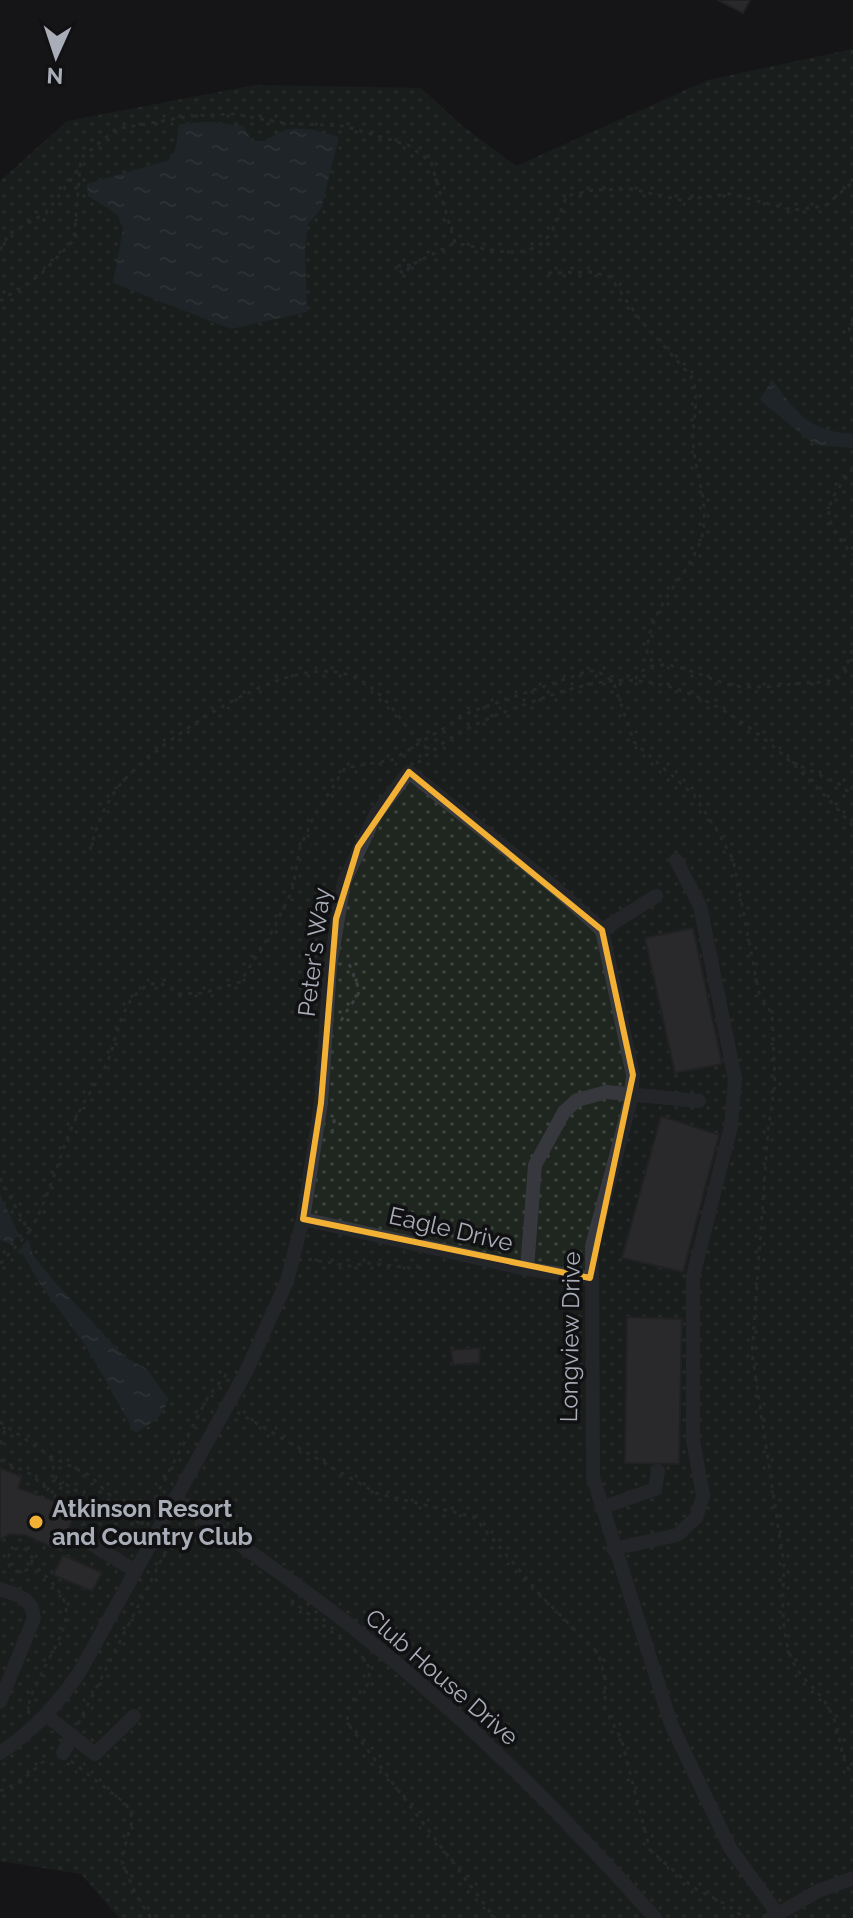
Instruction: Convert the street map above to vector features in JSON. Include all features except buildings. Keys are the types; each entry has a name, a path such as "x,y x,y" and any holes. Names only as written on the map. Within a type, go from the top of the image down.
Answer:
{"street":[{"path":"409,772 553,886 602,930 656,896"},
{"name":"Peter's Way","path":"0,1753 41,1720 79,1673 262,1342 287,1281 303,1219 321,1103 330,967 339,907 358,847 376,814 409,772"},
{"path":"613,1549 677,1535 696,1518 703,1496 693,1440 693,1276 731,1126 735,1079 700,906 676,860"},
{"name":"Longview Drive","path":"602,930 633,1075 631,1095 592,1246 591,1452 601,1508 613,1549 671,1724 730,1848 774,1916"},
{"path":"527,1269 535,1165 564,1112 577,1100 607,1092 699,1101"},
{"name":"Eagle Drive","path":"303,1219 527,1269 590,1278"},
{"path":"601,1508 655,1489 658,1471"},
{"name":"Club House Drive","path":"175,1498 363,1635 462,1721 569,1824 655,1918"},
{"path":"82,1538 134,1570"},
{"path":"0,1589 26,1598 32,1605 34,1618 0,1702"},
{"path":"41,1720 72,1735 95,1754 134,1716"},
{"path":"63,1753 72,1735"},
{"path":"774,1916 853,1878"}],"path":[{"path":"0,301 40,275 74,240 81,158 116,129 191,116 234,114 284,123 344,126 376,134 421,152 437,174 454,241"},
{"path":"0,250 9,234 46,213 81,166"},
{"path":"411,265 454,241 524,252 539,245 549,235 567,196 582,191 632,189 680,200 730,194 793,210 825,206 853,182"},
{"path":"548,273 592,272 610,277 641,321 683,366 696,387 698,400 693,442 704,492 700,542 665,594 653,620 647,654 656,666"},
{"path":"853,318 849,329 853,347"},
{"path":"853,468 829,501 828,509 833,528 853,555"},
{"path":"634,681 644,669 656,666 679,667 736,686 774,686 840,678 853,647"},
{"path":"0,1264 29,1232 43,1209 78,1113 109,1059 119,1023 129,1004 144,988 156,983 166,985 179,994 203,993 240,982 292,891 300,848 339,774 357,766 378,765 421,743 470,712 573,676 597,671 613,681 634,742 694,795 733,859 759,993 772,1014 775,1083 768,1131 752,1353 784,1565 783,1600 787,1638 796,1668 825,1697 838,1728 848,1769 853,1775"},
{"path":"90,850 97,823 125,779 195,724 250,690 287,678 343,673 370,685 402,715 421,743 431,751"},
{"path":"409,772 431,751 488,718 583,685 634,681 697,697 732,716 788,760 853,826"},
{"path":"788,760 841,785 853,796"},
{"path":"340,1029 341,1020 359,999 360,990 346,955"},
{"path":"327,1138 333,1130 335,1106"},
{"path":"0,1178 29,1232"},
{"path":"304,1258 349,1266 370,1263 416,1269 423,1252"},
{"path":"141,1525 208,1397 234,1366"},
{"path":"238,1413 376,1493 474,1517 543,1598 598,1653 605,1677 605,1709 621,1738 650,1850 694,1888 744,1918"},
{"path":"0,1422 50,1456 89,1475 153,1536 169,1546"},
{"path":"0,1444 6,1427"},
{"path":"50,1456 56,1478 83,1495 82,1538"},
{"path":"0,1460 29,1473 47,1489"},
{"path":"41,1499 56,1478"},
{"path":"54,1498 64,1483"},
{"path":"72,1735 169,1546 176,1538 193,1533 216,1541"},
{"path":"31,1563 27,1569 17,1571 9,1564 9,1556 18,1548 25,1549 31,1563 58,1586 67,1605 63,1629 28,1707 41,1720"},
{"path":"288,1598 361,1655 370,1668 368,1684 352,1699 347,1711 348,1724 495,1918"},
{"path":"0,1791 20,1782 57,1748 126,1804 133,1819 121,1859 136,1895 151,1918"}],"highlighted area":[{"path":"409,772 602,930 633,1075 590,1278 303,1219 321,1103 336,919 358,847"}],"shaded area":[{"path":"853,49 853,1918 119,1918 81,1874 0,1861 0,181 67,121 255,85 421,88 460,124 516,166 708,80"}],"water":[{"path":"210,122 243,126 252,141 266,141 283,131 301,128 339,137 321,209 308,224 305,249 307,312 231,329 113,283 123,229 117,214 88,196 87,184 169,160 176,148 179,124"},
{"path":"772,379 797,411 815,425 853,434 853,448 815,445 760,400"},
{"path":"0,1194 19,1235 10,1244 0,1240"},
{"path":"28,1239 33,1255 52,1279 125,1357 147,1369 168,1399 160,1415 146,1427 135,1433 87,1348 40,1284 23,1254 17,1253"}],"place":[{"name":"Atkinson Resort and Country Club","path":"36,1522"}]}
